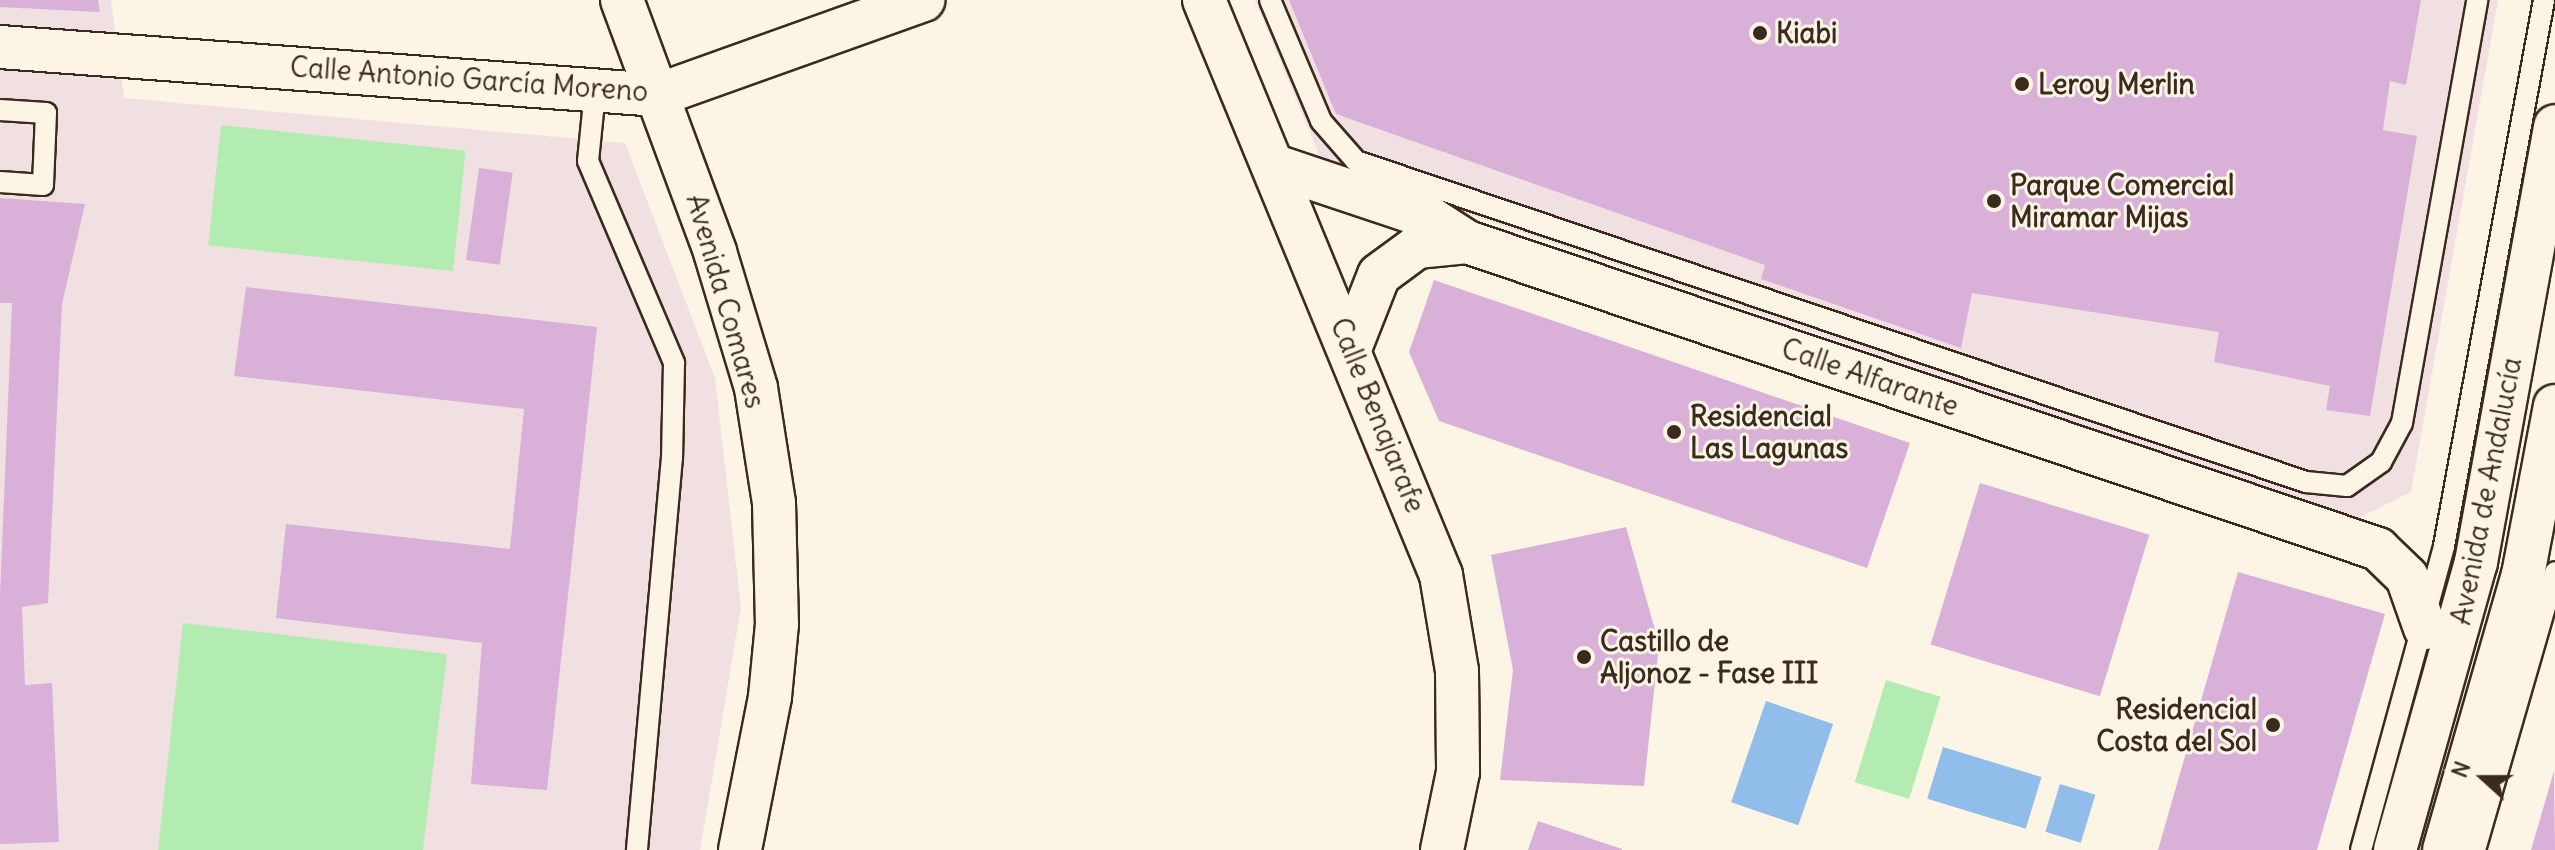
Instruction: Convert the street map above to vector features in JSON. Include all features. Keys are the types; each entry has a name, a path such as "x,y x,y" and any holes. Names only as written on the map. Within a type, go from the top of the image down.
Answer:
{"street":[{"name":"Avenida Comares","path":"622,0 715,252 756,388 774,503 777,624 770,697 740,850"},
{"name":"Calle Antonio García Moreno","path":"0,47 658,95 923,0"},
{"name":"Calle Benajarafe","path":"1204,0 1351,346 1441,575 1457,671 1458,772 1442,850"},
{"name":"Avenida de Andalucía","path":"2395,850 2476,562 2555,126"},
{"name":"Calle Alfarante","path":"1275,166 1430,218 1467,242 2367,544 2407,577 2425,628"},
{"path":"1351,346 1379,275 1417,247 1467,242"},
{"name":"Avenida de Andalucía","path":"2444,850 2523,575 2555,406"}],"lane":[{"path":"1270,0 1321,121 1356,161 2306,482 2347,486 2381,462 2402,423 2477,0"},
{"path":"2361,850 2425,628 2544,0"},
{"path":"595,92 588,161 674,363 672,457 637,850"},
{"path":"0,110 46,113 43,185 0,182"},
{"path":"2475,850 2555,572"}],"shaded area":[{"path":"0,0 111,0 124,98 625,143 715,378 741,608 700,850 0,850"},
{"name":"Parque Comercial Miramar Mijas","path":"1255,0 2498,0 2411,492 2357,519 1323,164"}],"green space":[{"path":"221,125 466,151 453,271 208,245"},
{"path":"183,623 447,654 423,850 158,850"},
{"path":"1886,680 1941,697 1909,799 1855,782"}],"water":[{"path":"1766,701 1833,724 1798,825 1731,802"},
{"path":"1943,747 2041,777 2026,829 1927,799"},
{"path":"2060,784 2095,795 2081,843 2045,832"}],"building":[{"path":"0,0 98,0 100,12 0,7"},
{"name":"Parque Comercial Miramar Mijas","path":"1289,0 2421,0 2406,85 2390,81 2383,130 2417,136 2370,416 2326,410 2330,386 2214,362 2219,332 1972,293 1961,348 1761,279 1765,265 1336,114"},
{"path":"479,168 513,173 500,265 466,260"},
{"path":"0,198 85,204 62,304 48,603 22,607 25,685 52,683 59,842 0,844 0,596 12,303 0,303"},
{"name":"Residencial Las Lagunas","path":"1434,280 1910,443 1867,568 1439,421 1409,352"},
{"path":"246,287 597,327 547,790 471,784 482,643 276,618 286,524 510,549 524,409 234,376"},
{"name":"Residencial Costa del Sol","path":"1980,483 2149,535 2100,696 1931,645"},
{"name":"Castillo de Aljonoz - Fase III","path":"1626,527 1659,644 1644,786 1500,780 1513,670 1491,555"},
{"name":"Residencial Costa del Sol","path":"2238,572 2385,614 2317,850 2158,850"},
{"path":"2554,771 2555,850 2531,850"},
{"path":"1538,821 1622,849 1622,850 1528,850"}],"place":[{"name":"Kiabi","path":"1760,33"},
{"name":"Leroy Merlin","path":"2022,84"},
{"name":"Parque Comercial Miramar Mijas","path":"1994,201"},
{"name":"Residencial Las Lagunas","path":"1674,432"},
{"name":"Castillo de Aljonoz - Fase III","path":"1584,657"},
{"name":"Residencial Costa del Sol","path":"2273,725"}]}
